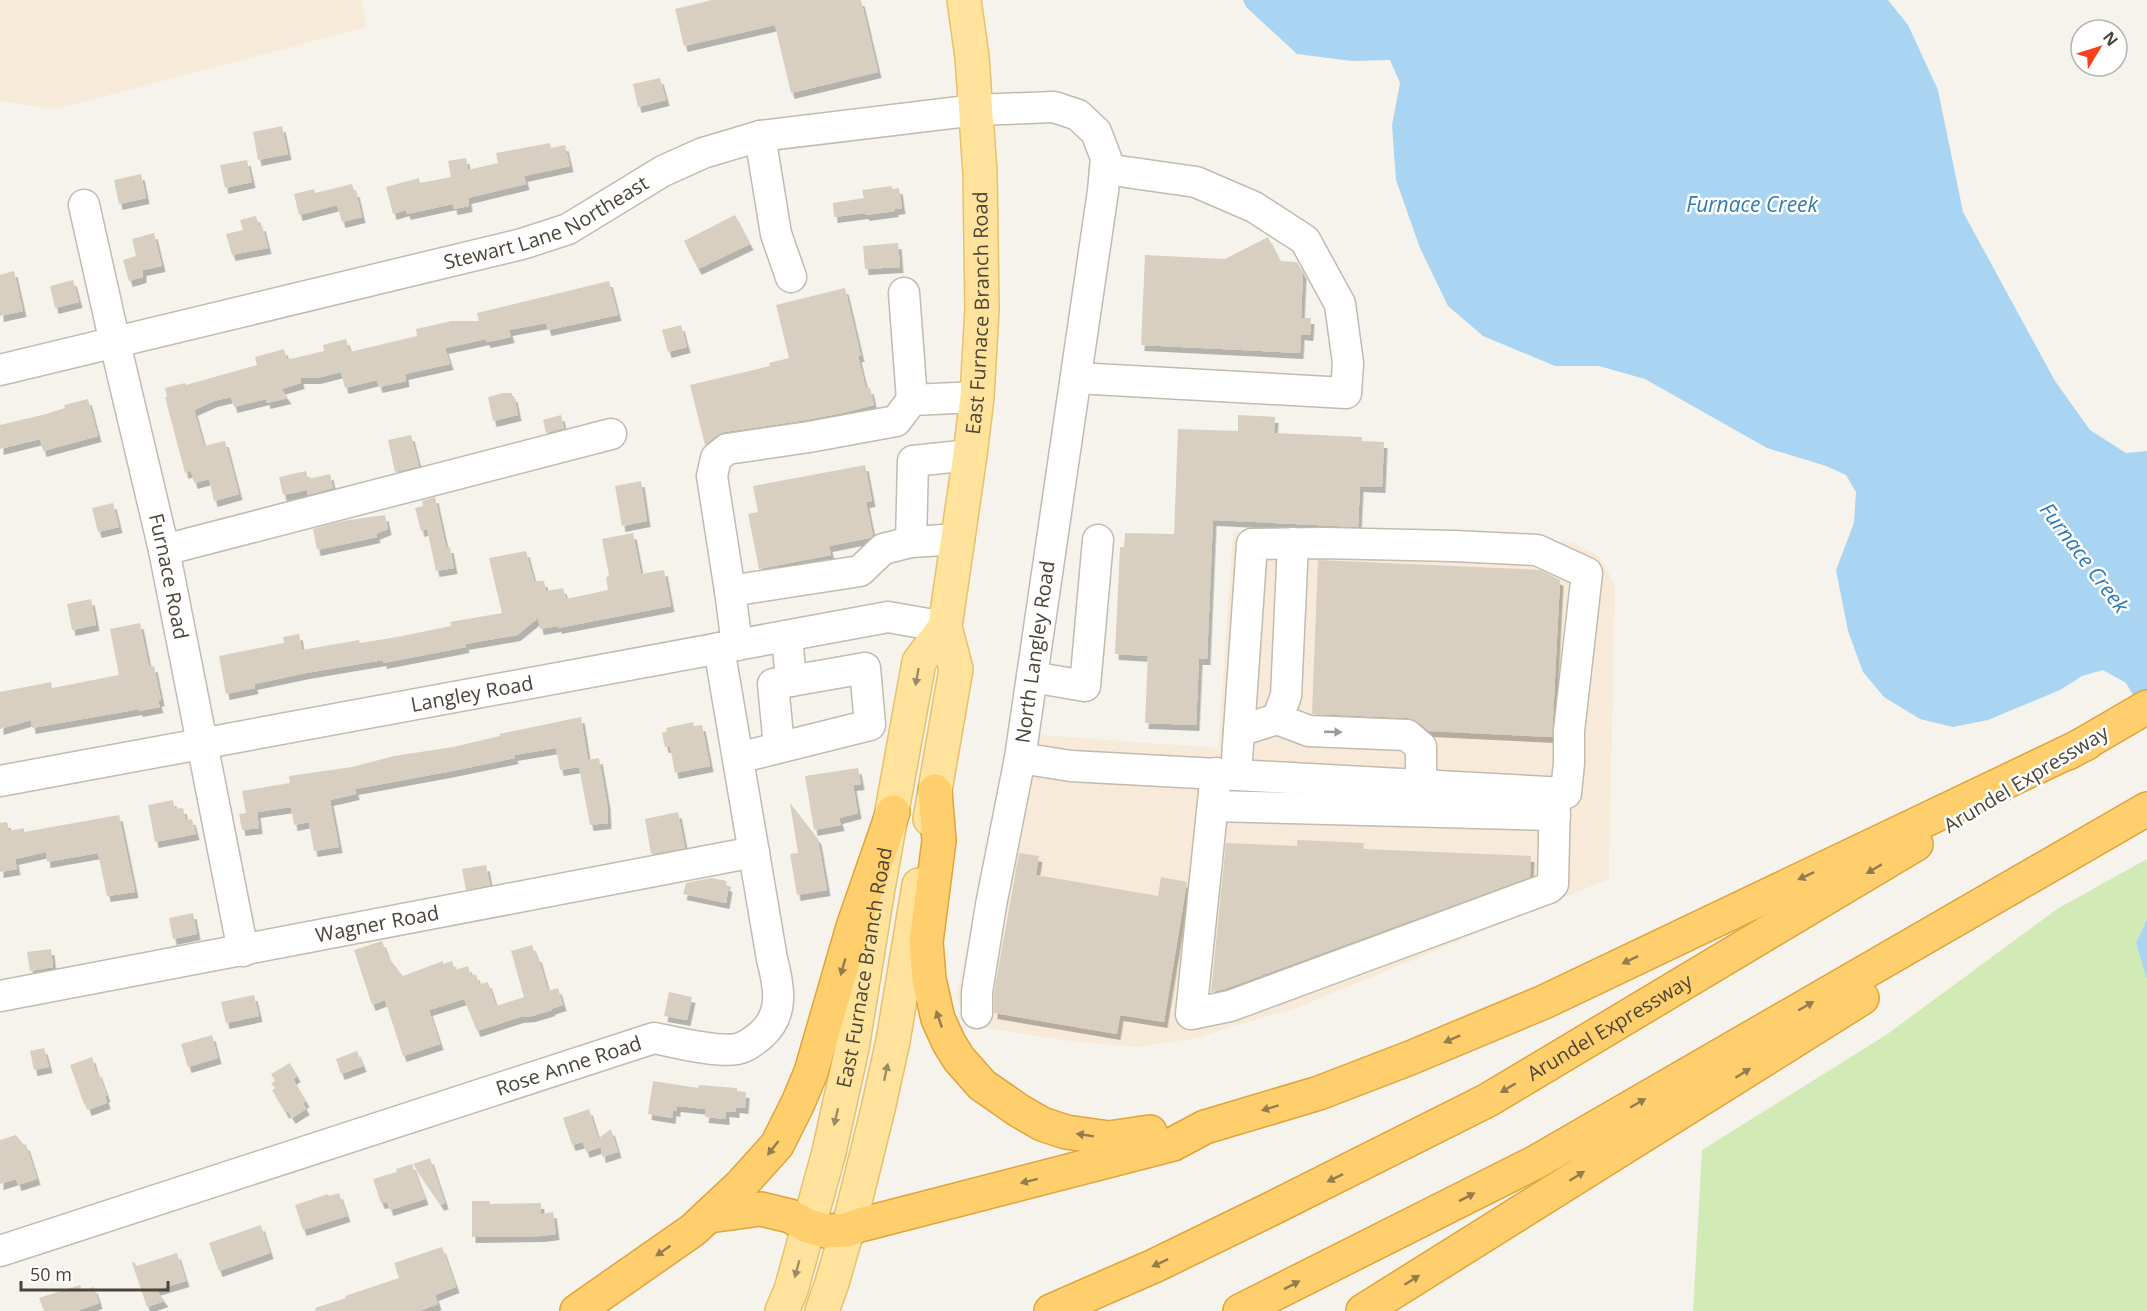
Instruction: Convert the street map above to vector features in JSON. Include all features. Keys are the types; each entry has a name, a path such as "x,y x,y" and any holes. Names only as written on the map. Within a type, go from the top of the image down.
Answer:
{"highway":[{"name":"Arundel Expressway","path":"1051,1311 1154,1266 1488,1100 2135,714"},
{"path":"709,1216 761,1209 790,1216 808,1226 826,1231 847,1230 1173,1144 1205,1127 1319,1093 1544,1002 2086,743"},
{"path":"935,791 939,841 926,942 929,979 938,1019 959,1059 982,1086 1042,1124 1066,1132 1109,1138 1168,1129 1205,1127"},
{"path":"1240,1311 1536,1162 2147,810"},
{"path":"1363,1311 1815,1028 2147,810"},
{"path":"578,1311 693,1230 740,1186 777,1145 811,1072 854,927 893,812"}],"main road":[{"name":"East Furnace Branch Road","path":"822,1311 847,1230 893,1041 956,669 945,627 977,397 982,309 976,110 964,0"},
{"name":"East Furnace Branch Road","path":"782,1311 791,1290 829,1152 852,1048 919,662 945,627"}],"street":[{"name":"North Langley Road","path":"976,110 1054,107 1078,114 1096,132 1106,158 1020,758 1071,766 1421,785 1559,800"},
{"name":"Stewart Lane Northeast","path":"0,370 522,244 568,229 663,171 703,153 760,136 976,110"},
{"path":"760,136 776,234 791,277"},
{"path":"1076,378 1346,393 1348,363 1340,304 1305,240 1254,207 1196,182 1105,170"},
{"name":"Furnace Road","path":"84,205 114,343 164,550 243,951"},
{"path":"904,293 912,400 977,397"},
{"name":"Rose Anne Road","path":"0,1251 654,1038 697,1047 735,1049 749,1045 767,1030 779,1008 780,987 772,958 738,758 728,647 730,591 712,476 716,458 727,449 896,421 912,400"},
{"path":"164,550 611,434"},
{"path":"911,542 913,461 970,455"},
{"path":"730,591 860,571 883,549 911,542 959,539"},
{"path":"1032,677 1085,686 1098,540"},
{"path":"1277,718 1286,696 1293,543"},
{"path":"1293,543 1537,550 1587,573 1569,731 1569,763 1559,800 1553,884 1549,888 1230,1006 1191,1014 1213,806 1226,774 1239,731 1252,544 1293,543"},
{"name":"Langley Road","path":"0,781 888,617 945,627"},
{"path":"787,636 790,681"},
{"path":"738,758 870,725 865,668 773,684 779,747"},
{"path":"1239,731 1277,718 1309,731 1407,735 1421,747 1421,785"},
{"path":"977,1013 977,992 991,905 1020,758"},
{"path":"1213,806 1559,800"},
{"name":"Wagner Road","path":"0,996 754,852"}],"shaded area":[{"path":"0,0 361,0 367,27 56,109 0,101"},
{"path":"1233,532 1572,542 1600,557 1615,585 1609,879 1299,1007 1191,1039 1139,1047 1077,1042 969,1025 956,998 1012,733 1218,748"}],"green space":[{"path":"2147,859 2147,919 2136,943 2147,980 2147,1311 1693,1311 1702,1150 1886,1035 2057,909"}],"water":[{"name":"Furnace Creek","path":"1243,0 1888,0 1908,25 1938,90 1963,212 2055,381 2090,430 2126,453 2147,451 2147,719 2126,683 2103,670 2082,676 2060,690 1988,720 1953,727 1920,719 1884,697 1863,672 1848,631 1836,570 1854,523 1856,492 1846,475 1826,466 1767,448 1645,379 1599,366 1555,366 1483,336 1448,306 1420,248 1396,180 1392,125 1400,83 1390,60 1352,61 1297,54 1246,7"},
{"path":"2147,919 2147,980 2136,943"}],"building":[{"path":"712,0 861,0 878,72 791,93 775,25 684,46 675,9"},
{"path":"660,78 666,100 638,107 633,84"},
{"path":"282,126 288,154 258,160 253,132"},
{"path":"550,143 551,148 565,145 570,166 524,176 526,184 468,198 469,206 454,209 453,204 407,214 406,210 393,214 386,187 419,178 420,183 451,177 448,161 466,158 468,170 498,163 496,153"},
{"path":"247,160 252,182 225,188 220,165"},
{"path":"141,174 146,198 119,204 114,180"},
{"path":"352,184 362,217 342,222 337,205 299,215 294,194 314,189 315,193"},
{"path":"892,186 892,189 899,188 902,208 866,215 865,213 834,217 833,203 864,198 862,190"},
{"path":"735,215 750,244 698,269 684,241"},
{"path":"256,216 259,226 262,225 268,248 232,255 226,234 243,230 240,220"},
{"path":"154,233 162,266 143,270 143,277 129,281 123,260 136,256 132,239"},
{"path":"1268,237 1280,261 1297,262 1303,273 1301,318 1311,318 1310,335 1301,334 1300,353 1141,345 1145,255 1225,259"},
{"path":"898,243 900,267 865,269 863,246"},
{"path":"14,271 23,311 0,316 0,275"},
{"path":"73,280 79,302 55,308 50,286"},
{"path":"609,281 618,315 548,330 546,323 509,330 511,337 487,342 486,339 445,348 450,364 405,374 406,381 379,387 377,380 345,388 341,372 317,378 300,378 301,383 281,389 288,398 267,403 266,399 234,407 231,397 214,401 194,410 204,446 225,441 239,494 214,501 209,479 194,483 191,471 185,473 165,397 167,397 165,388 185,383 186,385 257,365 255,357 284,349 287,359 295,358 324,351 323,345 346,339 350,352 417,336 416,329 452,321 479,321 477,313"},
{"path":"845,288 861,356 858,356 866,389 870,388 874,405 806,420 724,432 705,445 690,385 770,366 769,363 789,358 776,305"},
{"path":"681,325 687,347 668,352 662,330"},
{"path":"512,393 518,415 493,421 488,397"},
{"path":"88,399 98,436 43,451 40,439 0,449 0,425 46,414 65,408 64,405"},
{"path":"561,415 564,428 546,433 543,420"},
{"path":"1238,415 1275,417 1274,433 1362,437 1362,441 1384,442 1382,487 1360,486 1358,527 1213,520 1207,659 1199,659 1196,725 1145,723 1148,656 1115,654 1120,547 1124,547 1125,533 1174,534 1178,429 1238,431"},
{"path":"411,435 419,466 395,472 388,440"},
{"path":"865,465 872,501 866,502 873,536 829,546 831,555 759,569 748,514 758,512 753,486"},
{"path":"306,471 308,479 330,474 333,488 307,495 307,490 283,495 279,477"},
{"path":"641,481 647,521 622,526 615,486"},
{"path":"435,497 446,547 450,547 454,568 436,571 427,529 421,531 415,508 423,506 422,501"},
{"path":"113,503 119,527 98,532 92,508"},
{"path":"385,515 388,529 376,534 377,537 317,550 313,529 343,521"},
{"path":"633,533 641,574 664,570 671,606 558,628 558,626 540,629 538,618 517,635 465,644 466,647 383,663 383,660 306,673 254,684 255,688 226,694 219,656 284,643 283,637 299,634 302,650 359,640 360,643 397,637 451,626 450,622 502,613 489,558 526,551 534,581 544,581 546,591 563,588 566,599 608,590 606,577 609,576 602,539"},
{"path":"1318,560 1540,570 1560,580 1552,737 1429,731 1418,722 1408,718 1312,714"},
{"path":"91,599 96,625 72,630 67,604"},
{"path":"140,623 149,667 154,666 161,700 158,701 160,707 32,728 31,720 0,729 0,692 51,682 52,688 119,675 110,629"},
{"path":"581,717 588,760 599,758 608,823 590,825 579,767 560,770 556,748 355,789 356,794 330,800 339,847 314,851 309,822 294,825 291,807 257,812 259,828 242,830 239,814 246,813 242,791 290,783 289,776 352,767 394,756 453,747 500,736 499,734"},
{"path":"693,722 694,726 702,725 710,766 675,773 670,746 665,747 662,733 667,731 666,728"},
{"path":"858,768 861,784 853,785 858,813 839,818 841,825 814,830 805,776"},
{"path":"173,800 175,809 183,808 186,820 192,819 196,834 155,842 148,805"},
{"path":"790,803 818,839 827,890 797,895 790,854 798,853"},
{"path":"678,812 685,848 651,854 645,819"},
{"path":"119,815 135,892 107,896 98,853 47,862 46,852 15,859 17,869 0,872 0,823 7,822 9,831 24,828 24,832"},
{"path":"1297,840 1364,843 1363,849 1531,856 1530,877 1225,989 1211,992 1226,843 1297,846"},
{"path":"1019,853 1039,856 1036,875 1158,896 1161,877 1187,882 1164,1022 1120,1015 1117,1034 994,1013 994,993"},
{"path":"486,865 490,885 466,890 462,869"},
{"path":"711,878 727,881 726,885 729,886 726,903 683,894 686,883"},
{"path":"193,913 197,934 173,939 169,918"},
{"path":"382,941 388,957 403,976 443,961 443,964 452,961 455,970 468,966 471,976 476,974 479,984 488,982 496,1006 524,997 511,951 532,945 538,956 548,991 558,988 563,1005 477,1031 464,999 429,1010 440,1044 403,1056 385,1000 372,1005 354,950"},
{"path":"51,949 53,967 30,971 27,952"},
{"path":"669,992 692,997 687,1020 664,1016"},
{"path":"254,995 259,1016 226,1023 221,1002"},
{"path":"212,1035 218,1058 188,1067 181,1044"},
{"path":"44,1048 49,1067 34,1070 30,1051"},
{"path":"357,1051 363,1066 341,1074 336,1059"},
{"path":"92,1057 107,1096 105,1096 107,1103 88,1110 70,1065"},
{"path":"290,1063 297,1076 293,1079 306,1101 303,1103 306,1109 292,1118 288,1111 286,1113 272,1090 275,1088 271,1083 275,1081 271,1074"},
{"path":"653,1081 698,1088 699,1085 737,1088 737,1091 746,1092 745,1108 736,1107 736,1112 726,1111 726,1119 705,1117 706,1109 677,1106 677,1111 673,1110 672,1118 648,1114"},
{"path":"589,1109 600,1144 599,1138 611,1129 618,1152 602,1157 601,1147 586,1152 583,1142 572,1145 563,1118"},
{"path":"16,1135 24,1145 26,1144 37,1179 18,1185 16,1179 0,1184 0,1140"},
{"path":"430,1158 445,1203 441,1205 413,1164"},
{"path":"412,1164 425,1199 390,1210 387,1202 381,1203 373,1179 397,1172 396,1169"},
{"path":"339,1193 347,1216 303,1230 295,1205 328,1194 329,1196"},
{"path":"472,1201 490,1201 490,1204 541,1203 541,1214 553,1212 556,1234 472,1237"},
{"path":"261,1225 270,1253 219,1271 209,1243"},
{"path":"442,1247 456,1287 435,1295 438,1304 419,1311 316,1311 315,1308 346,1298 345,1296 399,1278 394,1263"},
{"path":"177,1253 186,1281 156,1290 165,1301 147,1307 132,1263 134,1262 137,1266"},
{"path":"80,1285 82,1291 94,1287 99,1303 77,1311 44,1311 39,1298"}]}
